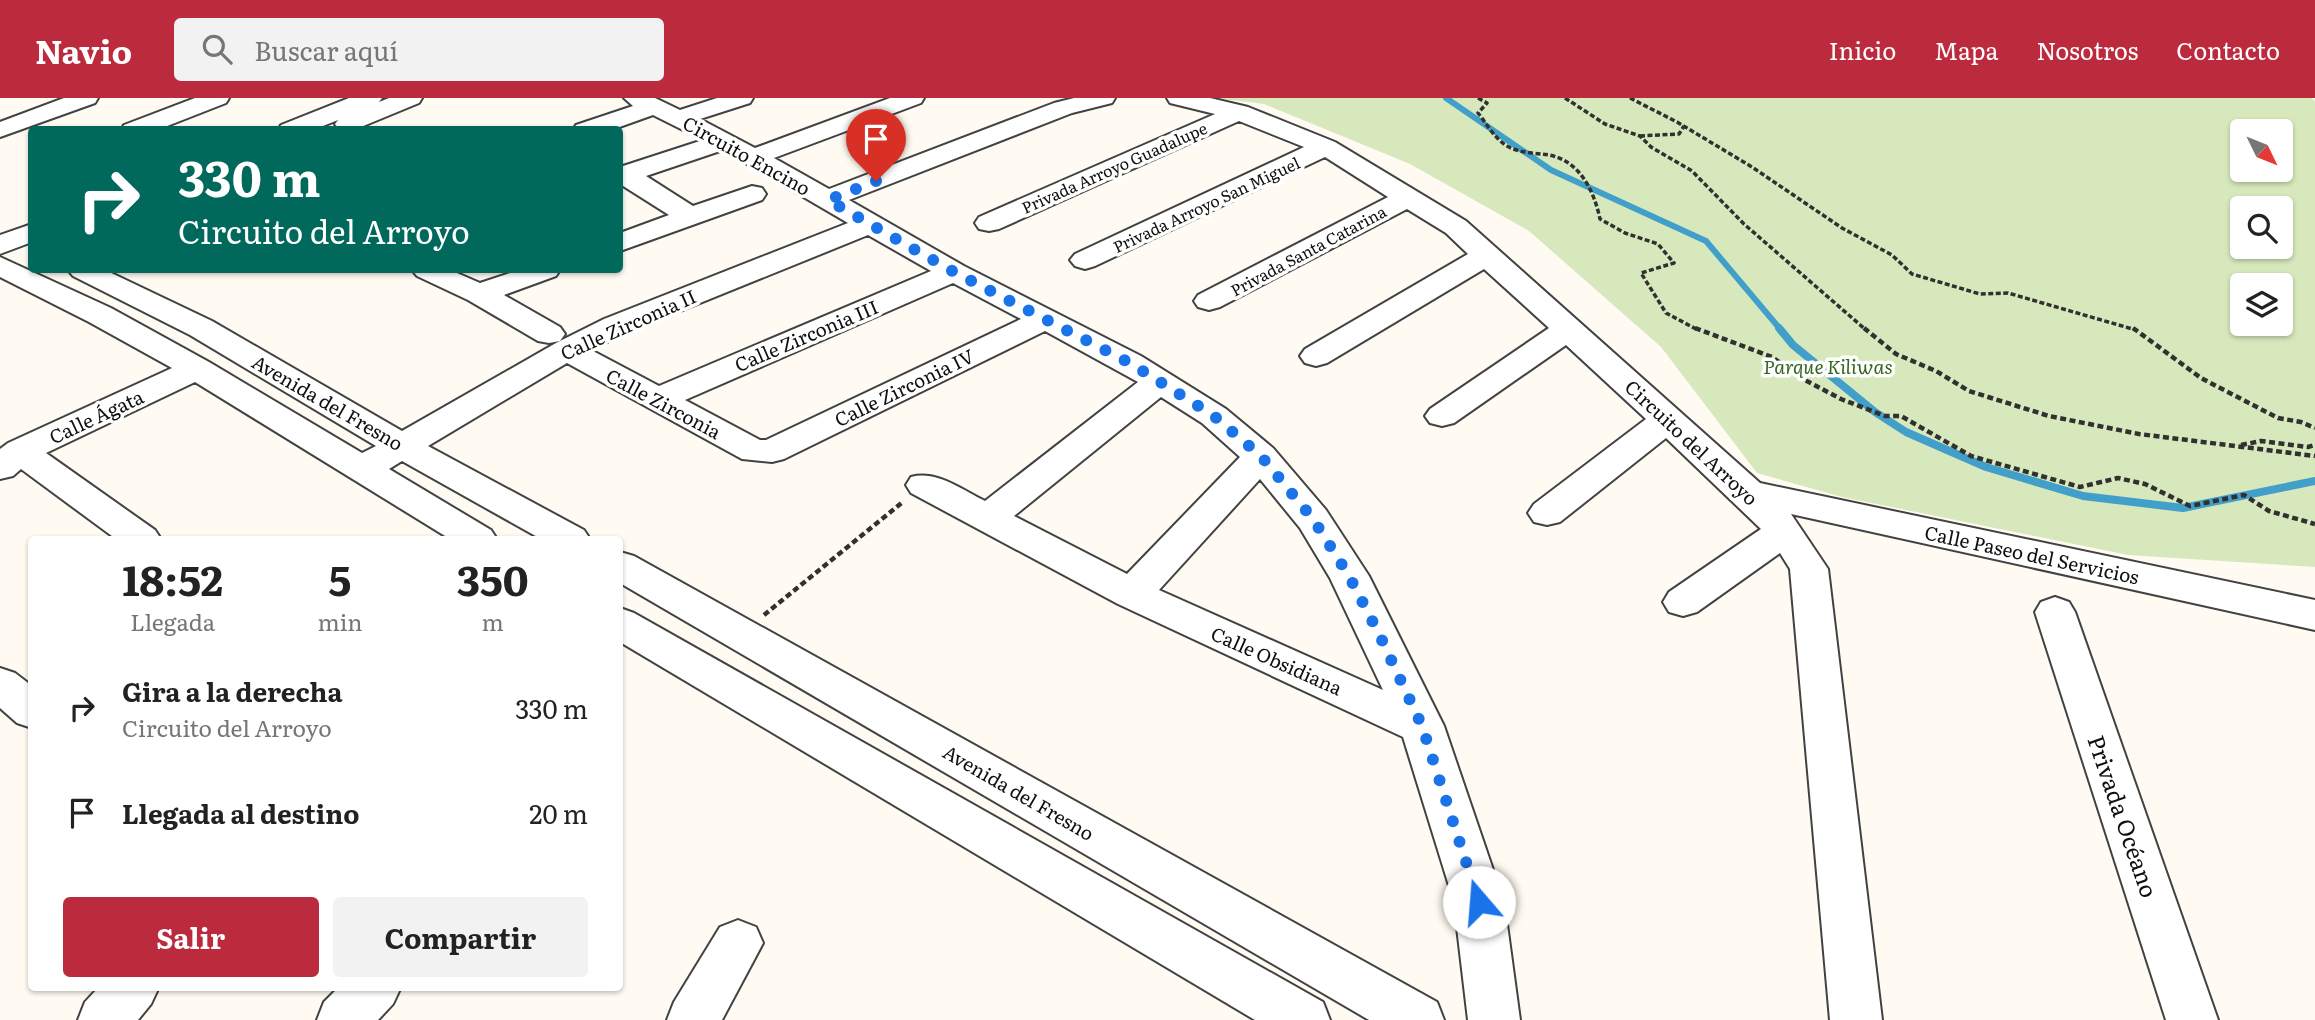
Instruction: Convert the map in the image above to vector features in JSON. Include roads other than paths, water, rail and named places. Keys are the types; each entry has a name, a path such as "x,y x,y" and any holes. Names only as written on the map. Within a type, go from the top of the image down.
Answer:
{"street":[{"path":"1,130 86,98"},
{"path":"144,126 217,98"},
{"path":"300,126 370,98"},
{"path":"342,126 410,98"},
{"path":"598,126 657,108 741,98"},
{"path":"623,175 739,149 912,98"},
{"path":"828,200 1043,117 1102,98"},
{"name":"Circuito del Arroyo","path":"1179,98 1239,112 1326,148 1456,227 1485,256 1570,328 1748,493 1784,531 1809,569 1856,1020"},
{"path":"1020,104 1043,117"},
{"name":"Circuito Encino","path":"657,108 739,149 954,272 1160,381 1214,416 1261,456 1313,519 1349,576 1422,726 1479,902 1494,1020"},
{"name":"Privada Arroyo Guadalupe","path":"989,223 1239,112"},
{"path":"1,130 28,137"},
{"name":"Privada Arroyo San Miguel","path":"1085,260 1326,148"},
{"path":"623,176 690,217"},
{"path":"623,242 752,194"},
{"name":"Privada Santa Catarina","path":"1209,302 1407,198"},
{"name":"Calle Zirconia II","path":"362,469 402,446 558,342 615,326 870,224"},
{"name":"Avenida del Fresno","path":"14,246 28,257"},
{"path":"1316,356 1485,256"},
{"name":"Calle Zirconia III","path":"658,399 954,272"},
{"name":"Avenida del Fresno","path":"48,273 100,315 197,369 473,536"},
{"name":"Avenida del Fresno","path":"89,273 201,328 402,446 566,536"},
{"name":"Calle Zirconia","path":"434,273 479,294 658,399 762,453"},
{"path":"479,294 538,273"},
{"name":"Calle Zirconia IV","path":"762,453 772,451 1045,319"},
{"path":"1442,416 1570,328"},
{"name":"Calle Ágata","path":"10,459 197,369"},
{"path":"988,518 1160,381"},
{"path":"1547,513 1667,420"},
{"path":"1132,594 1261,456"},
{"path":"10,459 137,536"},
{"name":"Calle Obsidiana","path":"924,485 1132,594 1422,726"},
{"name":"Calle Paseo del Servicios","path":"1748,493 2315,615"},
{"path":"1683,602 1784,531"},
{"name":"Avenida del Fresno","path":"623,568 1418,1020"},
{"name":"Privada Océano","path":"2055,612 2192,1020"},
{"path":"623,625 1304,1020"},
{"path":"0,684 28,708"},
{"path":"694,1020 738,943"},
{"path":"104,1020 129,991"},
{"path":"343,1020 371,991"}],"waterway":[{"path":"1446,98 1551,170 1706,241 1781,330"},
{"path":"1779,328 1793,345 1875,412 1906,432 1986,467 2083,496 2183,508 2315,481"}],"park label":[{"name":"Parque Kiliwas","path":"1828,366"}]}
